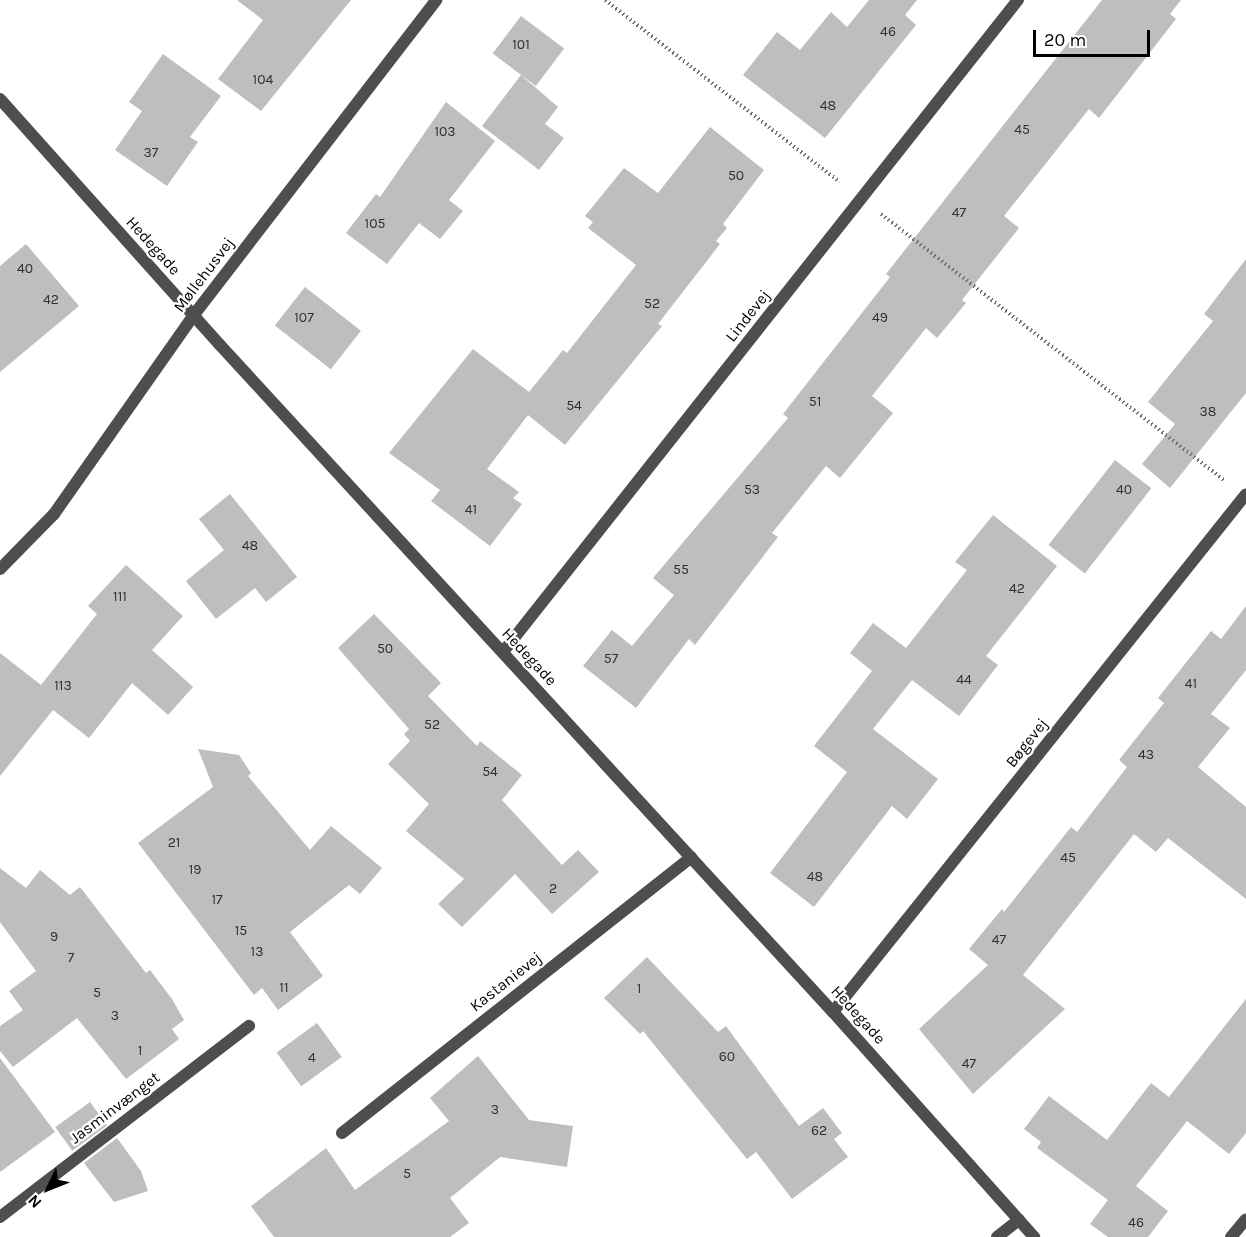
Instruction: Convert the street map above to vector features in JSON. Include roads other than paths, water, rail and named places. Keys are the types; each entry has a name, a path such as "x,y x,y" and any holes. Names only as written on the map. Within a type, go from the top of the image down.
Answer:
{"street":[{"name":"Møllehusvej","path":"0,569 54,514 193,316 436,0"},
{"name":"Lindevej","path":"502,652 1018,0"},
{"name":"Hedegade","path":"0,99 193,316 833,1012 1034,1237"},
{"name":"Bøgevej","path":"833,1012 1245,495"},
{"name":"Kastanievej","path":"342,1133 691,857"},
{"name":"Jasminvænget","path":"0,1217 249,1026"},
{"path":"1231,1237 1246,1219"},
{"path":"998,1237 1019,1220"}]}
